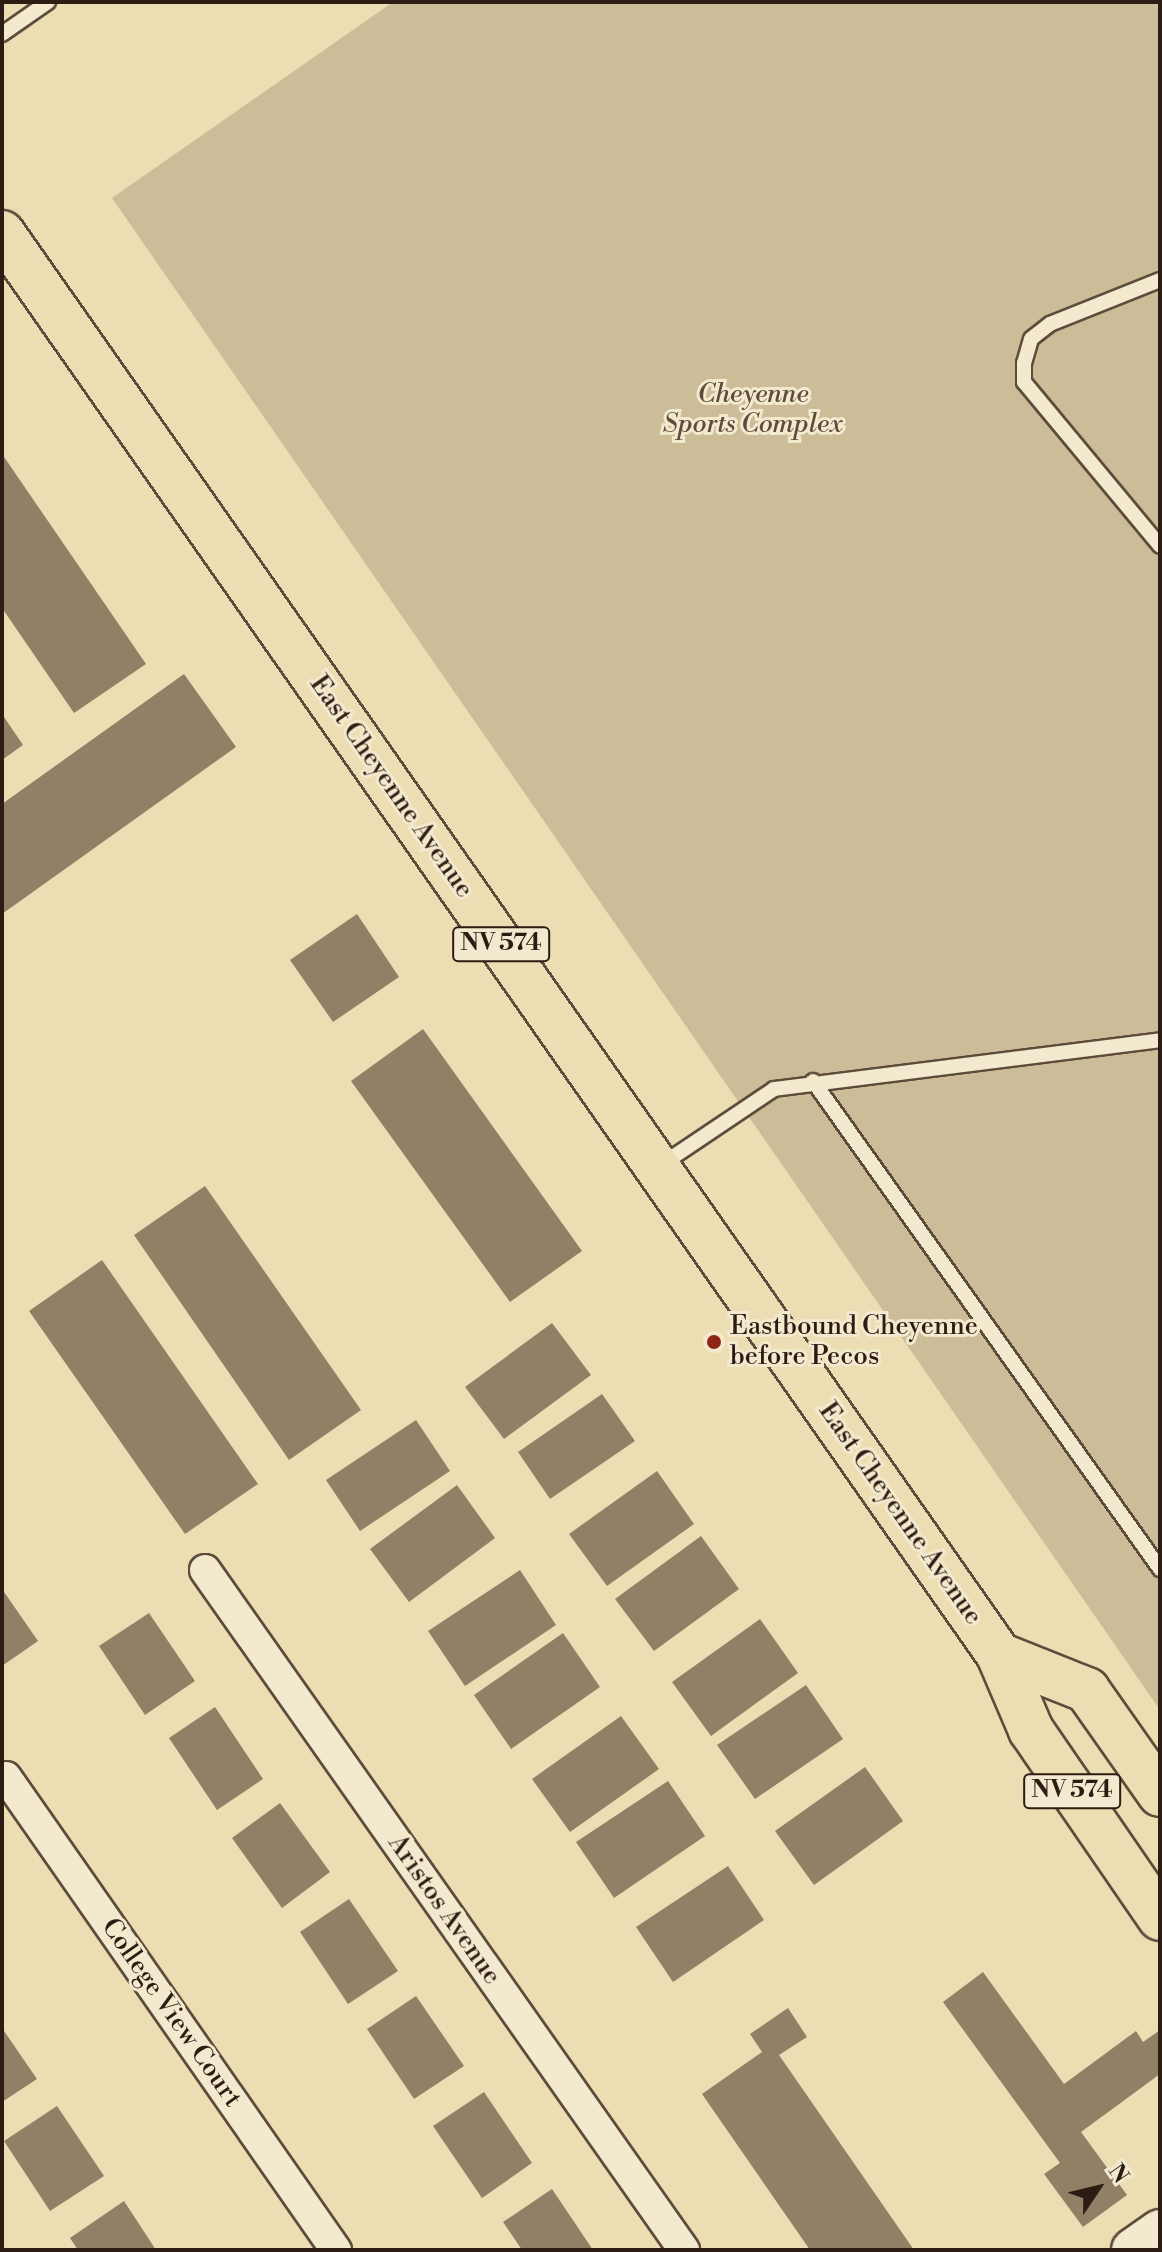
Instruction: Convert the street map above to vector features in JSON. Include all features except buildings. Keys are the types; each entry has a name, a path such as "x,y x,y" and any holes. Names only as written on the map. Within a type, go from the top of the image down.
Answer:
{"main road":[{"name":"East Cheyenne Avenue","path":"2,233 999,1655 1031,1730 1160,1918"},
{"name":"NV 574","path":"999,1655 1087,1690 1160,1794"},
{"path":"1133,2250 1160,2231"}],"street":[{"name":"Aristos Avenue","path":"205,1570 684,2250"},
{"name":"College View Court","path":"6,1777 336,2250"}],"lane":[{"path":"2,34 48,2"},
{"path":"1160,280 1050,324 1031,339 1024,363 1024,382 1160,546"},
{"path":"657,1167 758,1097 813,1081 1160,1040"},
{"path":"813,1081 1160,1569"}],"green space":[{"name":"Cheyenne Sports Complex","path":"393,2 1160,2 1160,1710 112,198"}],"place":[{"name":"Eastbound Cheyenne before Pecos","path":"714,1342"}]}
